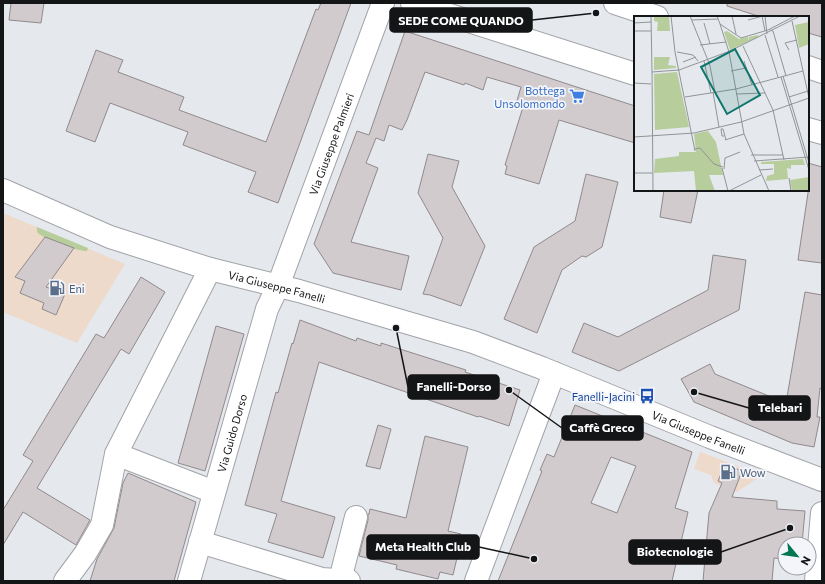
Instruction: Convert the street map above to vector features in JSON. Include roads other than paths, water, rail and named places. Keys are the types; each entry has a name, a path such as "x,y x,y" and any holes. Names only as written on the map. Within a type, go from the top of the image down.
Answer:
{"street":[{"name":"Via Giuseppe Palmieri","path":"278,286 383,3"},
{"path":"412,3 634,74"},
{"path":"615,3 655,16"},
{"path":"809,67 822,72"},
{"path":"809,130 822,133"},
{"name":"Via Giuseppe Fanelli","path":"3,190 110,237 210,268 473,342 822,480"},
{"path":"65,581 85,554 102,525 116,454 210,268"},
{"name":"Via Guido Dorso","path":"189,581 267,309 278,286"},
{"path":"476,581 554,373"},
{"path":"116,454 214,492"},
{"path":"816,581 822,513"},
{"path":"200,542 322,579 345,581 356,517"}],"place":[{"name":"SEDE COME QUANDO","path":"596,13"},
{"name":"Bottega Unsolomondo","path":"577,96"},
{"name":"Eni","path":"57,288"},
{"name":"Fanelli-Dorso","path":"396,328"},
{"name":"Caffè Greco","path":"509,390"},
{"name":"Telebari","path":"694,392"},
{"name":"Fanelli-Jacini","path":"647,396"},
{"name":"Wow","path":"728,472"},
{"name":"Biotecnologie","path":"790,528"},
{"name":"Meta Health Club","path":"534,559"}]}
